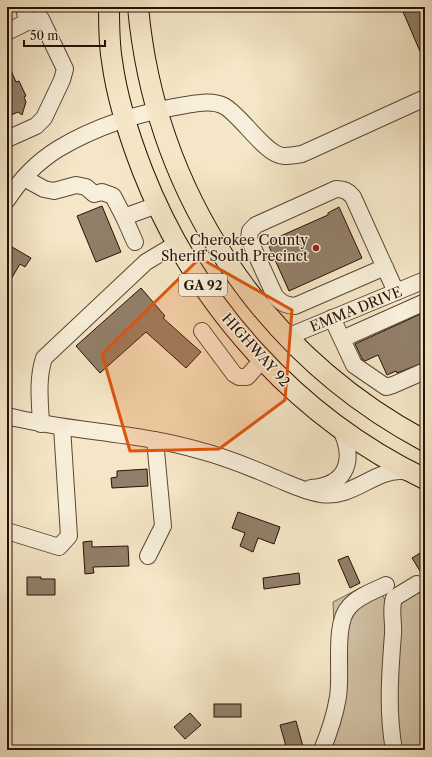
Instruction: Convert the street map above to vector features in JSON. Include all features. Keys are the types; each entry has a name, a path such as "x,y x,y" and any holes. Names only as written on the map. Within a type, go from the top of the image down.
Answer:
{"main road":[{"name":"HIGHWAY 92","path":"109,7 111,60 124,120 135,154 156,205 176,244 194,273 235,328 262,360 299,395 340,428 380,454 420,476"},
{"name":"GA 92","path":"138,7 144,57 157,110 178,171 206,228 242,285 287,337 324,372 382,416 425,441"}],"street":[{"path":"7,32 25,14 41,19 65,69 62,80 44,118 36,126 7,139"},
{"path":"13,190 39,163 57,150 83,136 124,120 157,110 205,102 223,106 235,114 266,148 282,156 302,154 425,98"},
{"path":"13,190 44,189 54,191 76,184 86,187 94,194 102,192 113,196 124,217 134,242"},
{"path":"385,267 295,306 287,305 280,302 274,296 249,239 250,231 256,225 336,189 343,189 349,192 353,197 385,267 396,292"},
{"path":"124,217 156,205"},
{"path":"41,424 39,380 40,369 44,358 146,262 176,244"},
{"name":"EMMA DRIVE","path":"287,337 425,280"},
{"path":"342,339 425,302"},
{"path":"332,318 354,365 386,387 425,371"},
{"path":"202,331 234,374 239,377 247,377 262,360"},
{"path":"7,416 41,424 174,443 224,458 307,491 322,494 332,495 345,492 392,472 401,471 420,476"},
{"path":"7,531 59,547 69,536 62,427"},
{"path":"296,486 308,488 320,487 331,484 342,474 347,461 348,449 340,428"},
{"path":"148,556 163,526 155,440"},
{"path":"394,750 390,718 391,648 393,632 392,604 394,598 417,584"},
{"path":"322,750 331,726 338,695 341,622 348,607 356,600 386,585"}],"highlighted area":[{"path":"200,258 292,310 285,400 219,449 130,451 102,354"}],"shaded area":[{"path":"377,585 389,607 422,591 425,659 425,750 317,750 328,719 336,668 333,602 362,587 364,592"}],"building":[{"path":"401,7 425,7 425,63"},
{"path":"7,61 16,82 19,81 26,96 24,97 26,102 22,115 18,112 9,116 7,112"},
{"path":"102,206 121,252 96,262 77,216"},
{"path":"339,207 362,258 289,291 267,242 328,215 328,213"},
{"path":"12,247 31,258 25,267 20,264 7,286 7,255"},
{"path":"141,288 165,316 163,318 201,352 186,368 146,332 100,373 76,346"},
{"path":"425,312 425,362 397,373 396,371 387,375 378,355 365,361 362,359 355,344"},
{"path":"147,469 148,486 112,488 111,478 117,477 117,471"},
{"path":"238,512 280,527 274,544 258,538 253,552 240,546 245,533 232,528"},
{"path":"92,541 92,547 128,546 129,566 93,567 94,573 85,574 83,542"},
{"path":"425,550 425,579 412,558"},
{"path":"348,556 360,583 350,588 338,560"},
{"path":"299,573 300,584 264,589 263,578"},
{"path":"27,577 55,579 55,595 27,595"},
{"path":"214,704 241,704 241,717 214,717"},
{"path":"190,713 201,725 185,739 174,727"},
{"path":"296,721 304,750 287,750 280,725"}],"place":[{"name":"Cherokee County Sheriff South Precinct","path":"316,248"}]}
